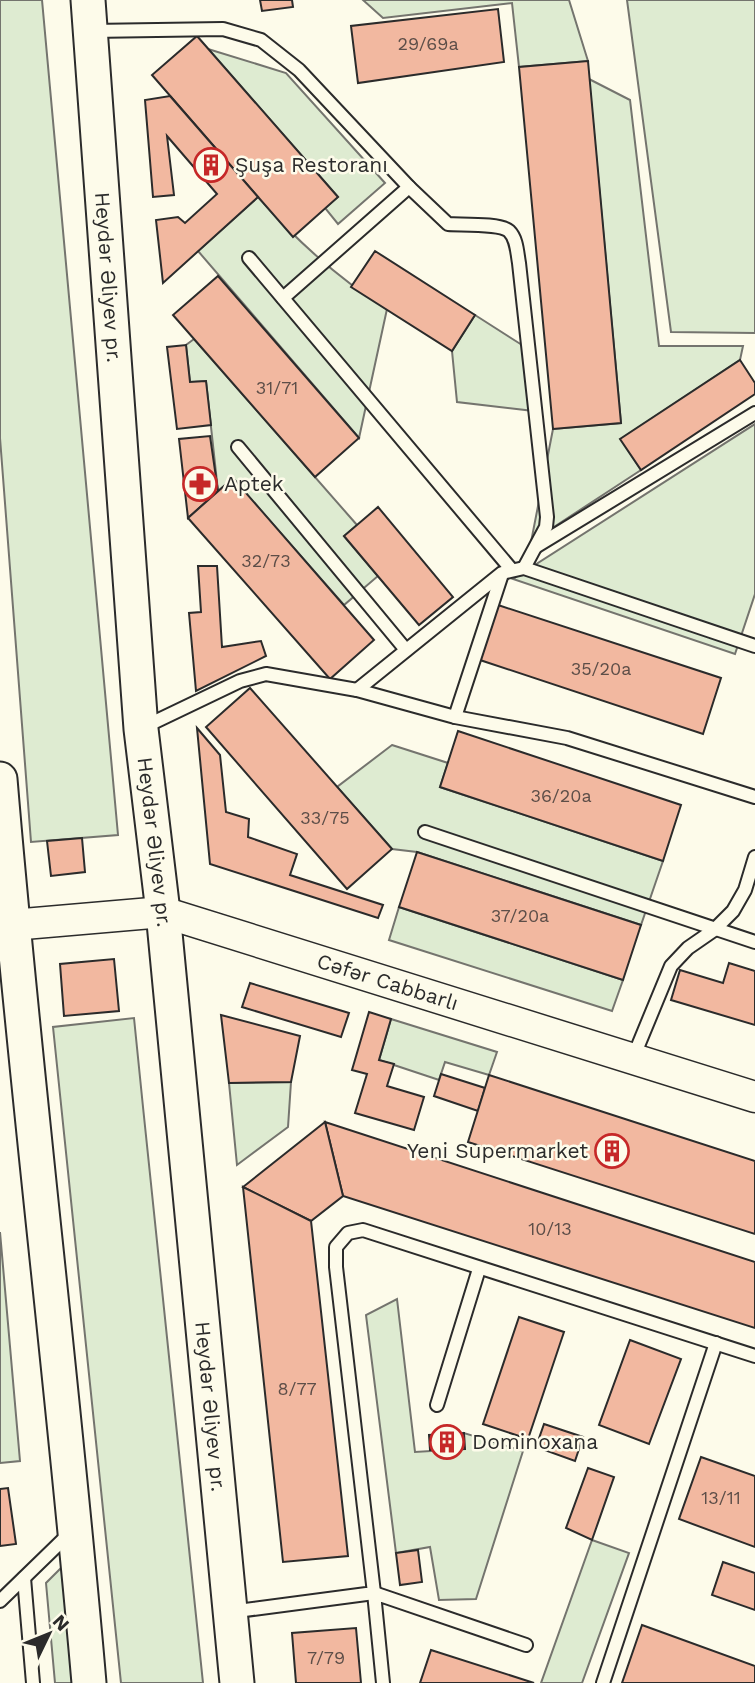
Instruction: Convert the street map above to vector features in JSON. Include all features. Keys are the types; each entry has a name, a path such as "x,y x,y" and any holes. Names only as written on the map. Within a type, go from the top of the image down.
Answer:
{"main road":[{"name":"Heydər Əliyev pr.","path":"89,15 141,729 163,912 237,1683"},
{"path":"0,779 12,925 76,1528 89,1683"}],"street":[{"name":"Cəfər Cabbarlı","path":"12,925 163,912 755,1097"}],"lane":[{"path":"89,15 223,29 261,40 299,70 409,187 449,224 500,227 508,230 515,241 547,517 546,527 535,547"},
{"path":"283,298 409,187"},
{"path":"249,258 512,570 755,646"},
{"path":"357,690 512,570 535,547 755,413"},
{"path":"238,447 406,650"},
{"path":"455,717 512,570"},
{"path":"141,729 240,681 266,674 357,690 455,717 567,738 755,797"},
{"path":"425,832 755,942"},
{"path":"632,1059 671,966 688,948 714,930 733,911 745,890 755,857"},
{"path":"383,1683 338,1281 336,1247 348,1233 363,1230 755,1356"},
{"path":"437,1405 479,1269"},
{"path":"603,1683 716,1343"},
{"path":"0,1601 76,1528"},
{"path":"24,1578 33,1683"},
{"path":"230,1612 374,1593 526,1645"}],"green space":[{"path":"0,0 42,0 118,835 31,842 0,438"},
{"path":"363,0 569,0 588,61 519,67 512,3 383,18"},
{"path":"627,0 755,0 755,333 671,332"},
{"path":"208,49 286,73 385,183 338,224 325,208 338,197"},
{"path":"589,79 630,100 659,346 743,346 740,360 621,439 641,470 531,542 553,429 621,423"},
{"path":"258,197 318,258 387,309 359,438 198,251"},
{"path":"475,315 522,345 534,411 457,402 452,351"},
{"path":"194,339 357,525 344,536 378,576 344,605 233,479 218,491 206,381 190,382 186,345"},
{"path":"755,424 755,594 735,654 513,579"},
{"path":"392,745 448,763 440,787 663,861 641,925 417,852 392,849 337,787"},
{"path":"399,907 623,980 612,1011 389,940"},
{"path":"134,1018 203,1683 121,1683 53,1027"},
{"path":"391,1019 497,1052 489,1075 445,1062 439,1080 379,1060"},
{"path":"291,1082 288,1127 237,1165 229,1083"},
{"path":"0,1232 20,1461 0,1463"},
{"path":"397,1299 415,1452 464,1449 464,1433 523,1451 476,1599 439,1600 430,1547 396,1553 366,1315"},
{"path":"592,1540 629,1553 582,1683 541,1683"},
{"path":"64,1565 75,1683 55,1683 46,1583"}],"building":[{"path":"260,0 292,0 293,7 262,11"},
{"path":"498,9 504,62 358,83 351,26"},
{"path":"197,36 338,197 293,237 152,75"},
{"path":"588,61 621,423 553,429 519,67"},
{"name":"Şuşa Restoranı","path":"170,96 258,197 163,283 156,220 178,217 185,223 217,194 167,136 174,195 153,197 145,100"},
{"path":"375,251 475,315 452,351 351,287"},
{"path":"218,276 359,438 315,477 173,315"},
{"path":"186,345 190,382 206,381 211,425 177,429 167,347"},
{"path":"740,360 755,383 755,394 641,470 620,439"},
{"path":"210,436 218,491 188,518 179,439"},
{"path":"233,478 374,640 330,679 188,518"},
{"path":"378,507 453,597 419,625 344,536"},
{"path":"198,566 217,566 222,647 261,641 266,656 196,691 189,613 201,612"},
{"path":"498,605 721,678 703,734 480,660"},
{"path":"250,688 392,849 347,889 206,727"},
{"path":"197,728 220,755 226,812 249,819 248,837 297,854 290,875 383,905 378,918 210,864"},
{"path":"458,731 681,805 663,861 440,787"},
{"path":"82,838 85,872 51,876 47,841"},
{"path":"417,852 641,925 623,980 399,907"},
{"path":"114,959 119,1011 64,1016 60,964"},
{"path":"729,963 755,971 755,1025 671,1000 680,970 723,983"},
{"path":"250,983 349,1013 341,1037 242,1007"},
{"path":"369,1012 391,1019 379,1060 394,1064 387,1086 424,1097 414,1130 355,1113 367,1074 352,1070"},
{"path":"221,1015 300,1036 291,1082 229,1083"},
{"path":"441,1074 485,1088 478,1111 434,1096"},
{"name":"Yeni Supermarket","path":"489,1075 755,1161 755,1234 468,1142"},
{"path":"325,1122 755,1262 755,1328 343,1196"},
{"path":"325,1122 343,1196 311,1221 243,1187"},
{"path":"243,1187 311,1221 348,1556 283,1562"},
{"path":"519,1317 564,1332 528,1439 483,1424"},
{"path":"630,1340 681,1359 649,1444 599,1425"},
{"path":"544,1424 583,1437 575,1461 536,1447"},
{"name":"Dominoxana","path":"464,1433 465,1449 430,1450 429,1435"},
{"path":"701,1457 755,1476 755,1547 679,1519"},
{"path":"588,1468 614,1477 592,1540 566,1528"},
{"path":"8,1488 16,1544 0,1546 0,1489"},
{"path":"418,1550 422,1582 400,1585 396,1553"},
{"path":"723,1562 755,1573 755,1610 712,1595"},
{"path":"642,1625 755,1666 755,1683 622,1683"},
{"path":"356,1628 361,1683 296,1683 292,1633"},
{"path":"431,1650 534,1683 420,1683"}],"place":[{"name":"Şuşa Restoranı","path":"211,165"},
{"name":"Aptek","path":"200,484"},
{"name":"Yeni Supermarket","path":"612,1151"},
{"name":"Dominoxana","path":"447,1442"}]}
